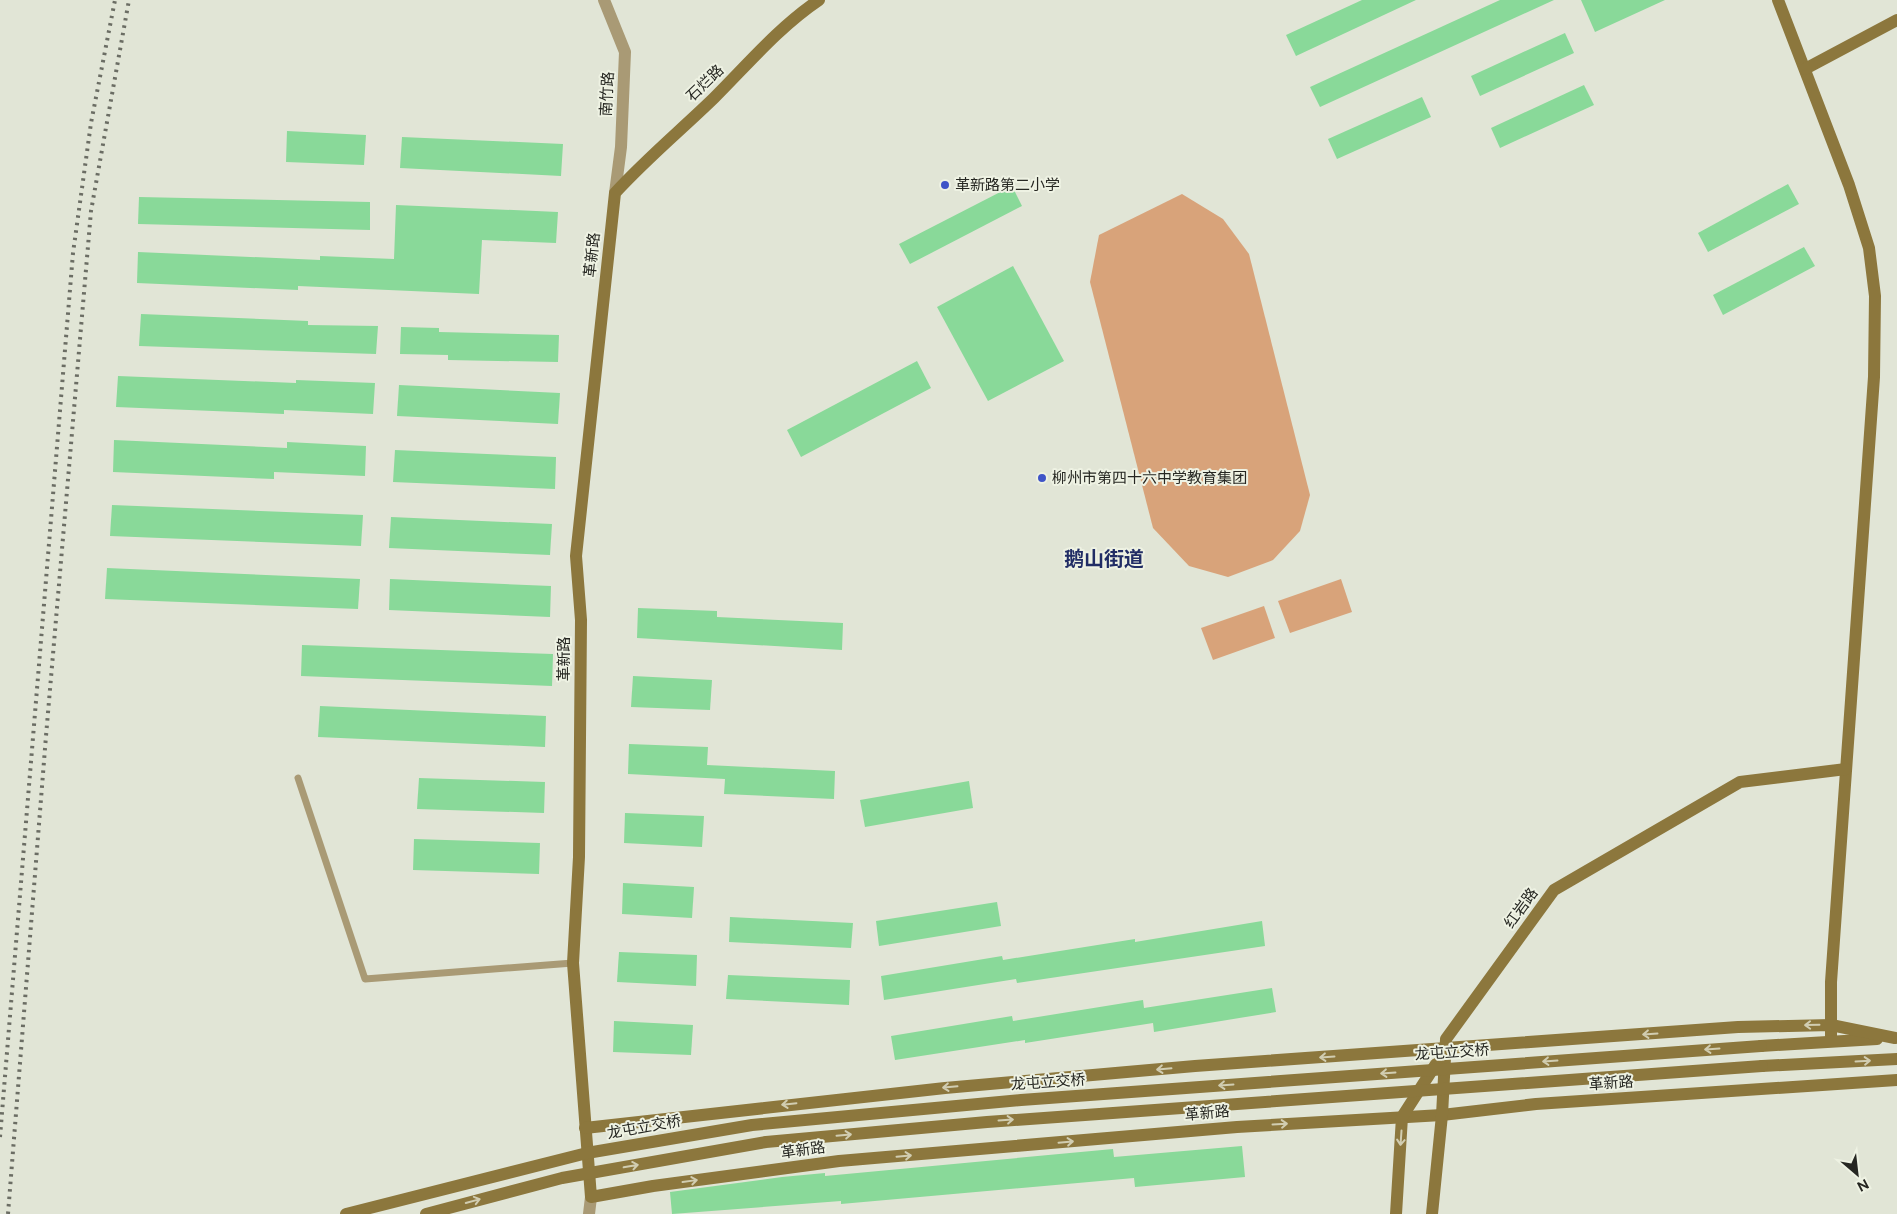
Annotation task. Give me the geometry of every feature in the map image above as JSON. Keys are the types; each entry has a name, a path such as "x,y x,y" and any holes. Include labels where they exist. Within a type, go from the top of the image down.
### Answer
{"street":[{"name":"南竹路","path":"604,0 625,52 620,146 615,193"},
{"name":"石烂路","path":"615,193 646,160 713,99 793,18 819,0"},
{"path":"1778,0 1849,185 1866,239 1874,296 1874,377 1831,982 1831,1041 1896,1037"},
{"path":"1804,69 1897,20"},
{"name":"革新路","path":"615,193 576,556 581,620 579,848 573,963 590,1197 653,1186 839,1161 1236,1127 1442,1114 1536,1104 1897,1080"},
{"name":"红岩路","path":"1432,1214 1442,1114 1446,1039 1554,890 1740,782 1846,769"},
{"path":"585,1128 945,1088 1194,1066 1738,1027 1831,1025 1896,1037"},
{"name":"龙屯立交桥","path":"346,1214 587,1153 752,1125 1021,1100 1831,1041"},
{"path":"1396,1214 1402,1117 1445,1049"},
{"path":"426,1214 562,1178 766,1142 997,1121 1762,1066 1897,1059"},
{"path":"589,1214 590,1197"}],"lane":[{"path":"298,778 365,979 573,963"}],"shaded area":[{"path":"1182,194 1223,219 1249,254 1310,495 1300,531 1273,560 1228,577 1189,566 1153,528 1090,282 1099,235"},
{"path":"1341,579 1352,612 1290,633 1278,601"},
{"path":"1264,606 1275,638 1213,660 1201,628"}],"building":[{"path":"1362,0 1416,0 1296,56 1286,35"},
{"path":"1500,0 1554,0 1320,107 1310,87"},
{"path":"1581,0 1665,0 1595,32"},
{"path":"1565,33 1574,53 1480,96 1471,76"},
{"path":"1584,85 1594,105 1500,148 1491,128"},
{"path":"1422,97 1431,117 1337,159 1328,139"},
{"path":"287,131 366,135 364,165 286,162"},
{"path":"402,137 563,144 561,176 400,168"},
{"path":"1788,184 1799,204 1708,252 1698,233"},
{"path":"1012,186 1022,206 910,264 899,244"},
{"path":"139,197 370,202 370,230 138,224"},
{"path":"396,205 558,212 556,243 482,240 479,294 298,286 298,290 137,283 138,252 320,260 320,256 394,259"},
{"path":"1804,247 1815,266 1723,315 1713,295"},
{"path":"1013,266 1064,361 988,401 937,307"},
{"path":"141,314 308,321 308,325 378,326 376,354 139,346"},
{"path":"401,327 439,328 439,332 559,335 558,362 448,360 448,355 400,354"},
{"path":"917,361 931,388 801,457 787,430"},
{"path":"118,376 296,383 296,380 375,383 373,414 284,410 284,414 116,407"},
{"path":"399,385 560,393 558,424 397,416"},
{"path":"114,440 287,448 287,442 366,446 365,476 274,472 274,479 113,472"},
{"path":"395,450 556,457 555,489 393,482"},
{"path":"112,505 363,515 361,546 110,536"},
{"path":"391,517 552,524 550,555 389,548"},
{"path":"107,568 360,579 358,609 105,599"},
{"path":"390,579 551,586 550,617 389,610"},
{"path":"638,608 717,611 717,617 843,623 842,650 637,638"},
{"path":"302,645 553,654 552,686 301,676"},
{"path":"633,676 712,680 710,710 631,707"},
{"path":"320,706 546,716 545,747 318,737"},
{"path":"629,744 708,747 707,765 835,771 834,799 724,794 725,779 628,774"},
{"path":"419,778 545,782 544,813 417,809"},
{"path":"969,781 973,808 865,827 860,800"},
{"path":"625,813 704,816 702,847 624,843"},
{"path":"414,839 540,843 539,874 413,870"},
{"path":"623,883 694,887 692,918 622,914"},
{"path":"997,902 1001,926 879,946 876,921"},
{"path":"730,917 853,923 851,948 729,942"},
{"path":"1262,921 1265,946 1017,983 1016,979 884,1000 881,976 1002,956 1003,960 1135,939 1135,942"},
{"path":"619,952 697,955 696,986 617,982"},
{"path":"728,975 850,980 849,1005 726,999"},
{"path":"1272,988 1276,1012 1154,1032 1153,1023 1025,1043 1025,1040 895,1060 891,1036 1012,1016 1013,1021 1143,1000 1144,1008"},
{"path":"614,1021 693,1025 691,1055 613,1052"},
{"path":"1242,1146 1245,1177 1135,1187 1134,1178 841,1204 841,1201 672,1214 670,1192 782,1177 825,1173 825,1176 1113,1149 1114,1157"}],"railway":[{"path":"0,1137 73,253 91,123 115,0"},
{"path":"8,1214 46,736 91,211 129,0"}],"place":[{"name":"革新路第二小学","path":"945,185"},
{"name":"柳州市第四十六中学教育集团","path":"1042,478"}],"district":[{"name":"鹅山街道","path":"1104,559"}]}
